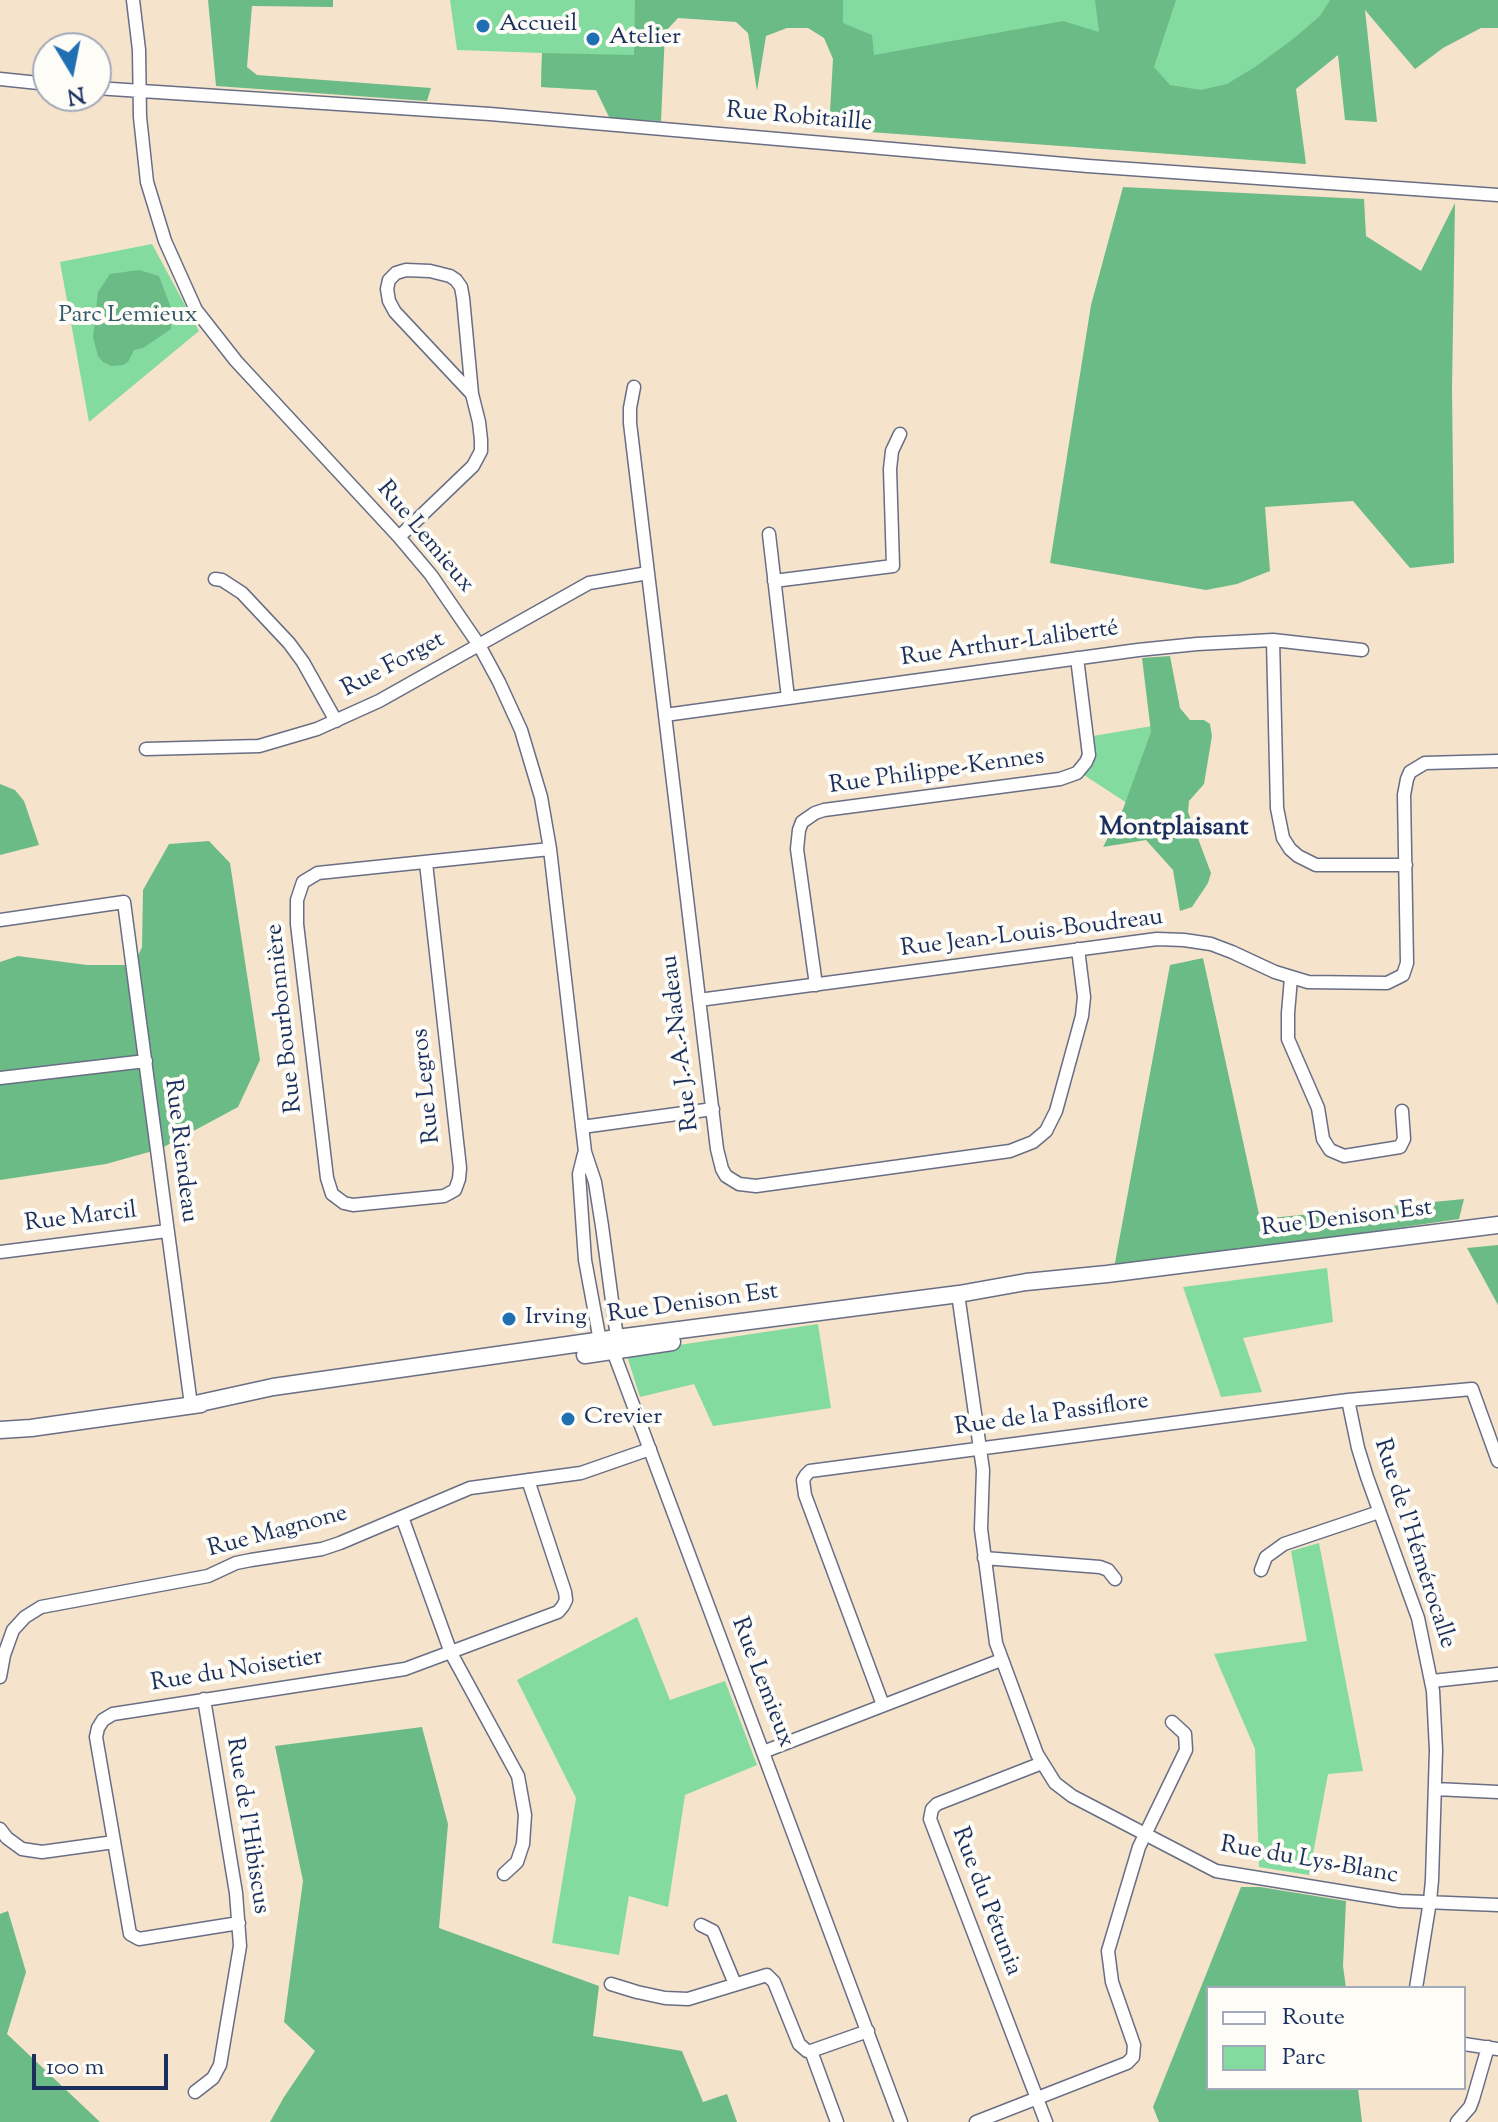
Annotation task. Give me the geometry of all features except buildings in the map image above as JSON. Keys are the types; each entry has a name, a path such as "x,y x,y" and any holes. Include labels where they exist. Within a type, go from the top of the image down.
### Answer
{"main road":[{"name":"Rue Denison Est","path":"0,1430 274,1397 610,1343 1026,1282 1498,1225"},
{"name":"Rue Denison Est","path":"610,1343 959,1301 1107,1274"}],"street":[{"name":"Rue Lemieux","path":"133,0 147,182 165,241 196,310 236,361 431,575 479,645 521,730 541,797 550,849 585,1152 595,1182 610,1343"},
{"path":"0,79 32,82"},
{"name":"Rue Robitaille","path":"112,89 490,114 1088,166 1498,195"},
{"path":"399,537 473,466 481,451 461,287 450,276 430,271 406,270 396,273 389,280 387,289 395,312 472,394"},
{"name":"Rue J.-A.-Nadeau","path":"634,387 630,423 722,1169 732,1181 756,1186 1026,1146 1046,1131 1056,1111 1082,1016 1084,997 1078,949"},
{"path":"774,581 893,566 890,469 892,451 900,434"},
{"path":"769,534 788,698"},
{"name":"Rue Forget","path":"146,749 259,746 288,738 379,701 589,583 648,573"},
{"path":"215,579 242,593 289,643 336,721"},
{"path":"1273,640 1277,808 1283,838 1298,856 1316,865 1406,865"},
{"name":"Rue Arthur-Laliberté","path":"665,715 1197,644 1273,640 1362,650"},
{"name":"Rue Philippe-Kennes","path":"816,985 797,849 802,822 824,810 1060,779 1077,773 1089,755 1077,658"},
{"name":"Rue Jean-Louis-Boudreau","path":"699,1000 1145,940 1197,942 1222,948 1291,978 1317,983 1393,981 1403,975 1407,963 1404,795 1410,772 1425,763 1498,761"},
{"name":"Rue Bourbonnière","path":"344,1203 332,1194 327,1178 297,924 299,889 303,882 318,873 550,849"},
{"name":"Rue Legros","path":"344,1203 353,1205 444,1196 455,1190 459,1179 426,863"},
{"name":"Rue Riendeau","path":"0,920 124,902 191,1405"},
{"path":"1291,978 1288,1039 1318,1108 1323,1139 1330,1150 1344,1156 1400,1147 1404,1139 1402,1111"},
{"path":"0,1078 146,1061"},
{"path":"582,1127 713,1109"},
{"name":"Rue Lemieux","path":"585,1152 579,1174 585,1260 610,1343 901,2122"},
{"name":"Rue Marcil","path":"0,1252 167,1231"},
{"name":"Rue du Lys-Blanc","path":"959,1301 980,1448 983,1476 981,1529 996,1643 1042,1763 1055,1783 1072,1796 1146,1835 1207,1867 1228,1874 1400,1901 1498,1905"},
{"name":"Rue de la Passiflore","path":"883,1705 805,1495 803,1480 810,1471 1348,1400 1472,1389 1498,1461"},
{"name":"Rue de l'Hémérocalle","path":"1348,1400 1358,1448 1418,1618 1432,1681 1436,1739 1430,1901 1416,1986"},
{"name":"Rue Magnone","path":"0,1677 13,1630 25,1617 41,1607 208,1576 236,1563 322,1549 470,1488 581,1473 650,1449"},
{"name":"Rue du Noisetier","path":"239,1923 139,1939 130,1934 96,1737 103,1720 113,1714 405,1669 552,1615 563,1606 565,1592 528,1480"},
{"path":"1261,1570 1266,1557 1284,1544 1379,1512"},
{"path":"402,1517 451,1653 512,1763 521,1790 525,1815 523,1844 517,1862 504,1874"},
{"path":"984,1558 1100,1567 1108,1570 1115,1579"},
{"path":"763,1752 1001,1660"},
{"path":"1432,1681 1498,1674"},
{"name":"Rue de l'Hibiscus","path":"195,2092 213,2078 220,2065 237,1967 239,1923 204,1699"},
{"path":"976,2122 1127,2063 1133,2057 1134,2045 1112,1982 1108,1951 1132,1864 1186,1750 1185,1734 1172,1722"},
{"name":"Rue du Pétunia","path":"1042,1763 941,1802 930,1814 1046,2122"},
{"path":"1435,1789 1498,1792"},
{"path":"0,1829 22,1849 42,1852 114,1842"},
{"path":"701,1925 713,1931 735,1984"},
{"path":"611,1984 679,1999 699,1997 763,1975 771,1977 799,2044 807,2051 868,2031"},
{"path":"1457,2122 1470,2107 1493,2048 1466,2044"},
{"path":"811,2051 837,2122"}],"green space":[{"path":"208,0 333,0 333,7 252,6 247,67 257,75 431,88 427,101 216,86"},
{"path":"450,0 1337,0 1288,104 843,71 843,23 663,13 657,94 541,87 542,53 457,50"},
{"path":"635,0 843,0 843,23 872,35 874,55 1063,21 1099,32 1095,0 1176,0 1154,67 1170,85 1201,90 1227,84 1255,67 1320,16 1330,0 1498,0 1498,28 1481,28 1443,48 1415,69 1365,10 1377,122 1345,120 1338,55 1296,89 1306,164 829,129 833,59 824,38 808,28 787,28 766,36 757,91 748,33 736,22 678,18 665,32 661,121 610,119 596,90 541,87 542,53 634,55"},
{"path":"1123,187 1364,199 1366,236 1421,271 1455,203 1452,388 1454,563 1410,568 1353,501 1265,507 1270,571 1237,584 1206,590 1050,563 1091,305"},
{"name":"Parc Lemieux","path":"152,244 199,331 89,422 60,262"},
{"path":"139,270 159,276 171,308 171,329 143,348 134,350 128,362 111,366 98,356 93,337 98,292 110,274"},
{"path":"1170,656 1180,708 1190,720 1204,720 1210,724 1212,736 1204,784 1189,801 1188,812 1211,873 1192,907 1180,911 1173,870 1146,840 1103,847 1123,809 1151,732 1142,658"},
{"path":"1164,724 1182,839 1084,775 1093,761 1093,736"},
{"path":"0,784 15,790 24,801 39,845 0,855"},
{"path":"209,841 230,863 260,1060 238,1107 160,1149 106,1164 0,1180 0,962 18,956 87,965 134,965 142,947 143,890 169,844"},
{"path":"1203,958 1260,1219 1464,1199 1459,1219 1026,1282 1114,1268 1170,965"},
{"path":"1498,1245 1498,1305 1467,1248"},
{"path":"1327,1268 1333,1322 1243,1338 1262,1392 1221,1397 1183,1287"},
{"path":"818,1324 831,1408 713,1426 694,1384 640,1397 626,1353"},
{"path":"1319,1543 1363,1771 1328,1774 1309,1875 1259,1867 1255,1749 1214,1654 1307,1641 1291,1551"},
{"path":"637,1617 670,1700 725,1681 757,1765 685,1795 668,1907 629,1896 619,1955 552,1943 576,1798 517,1680"},
{"path":"422,1727 448,1824 439,1928 599,1986 593,2036 682,2051 703,2102 727,2094 737,2122 270,2122 315,2051 284,2022 303,1881 275,1746"},
{"path":"1241,1887 1260,1887 1346,1901 1343,1966 1346,1986 1206,1986 1206,2090 1358,2090 1362,2122 1159,2122 1153,2107"},
{"path":"8,1911 26,1972 7,2034 100,2122 0,2122 0,1914"}],"place":[{"name":"Accueil","path":"483,26"},
{"name":"Atelier","path":"593,39"},
{"name":"Irving","path":"509,1319"},
{"name":"Crevier","path":"568,1419"}],"district":[{"name":"Montplaisant","path":"1174,830"}]}
